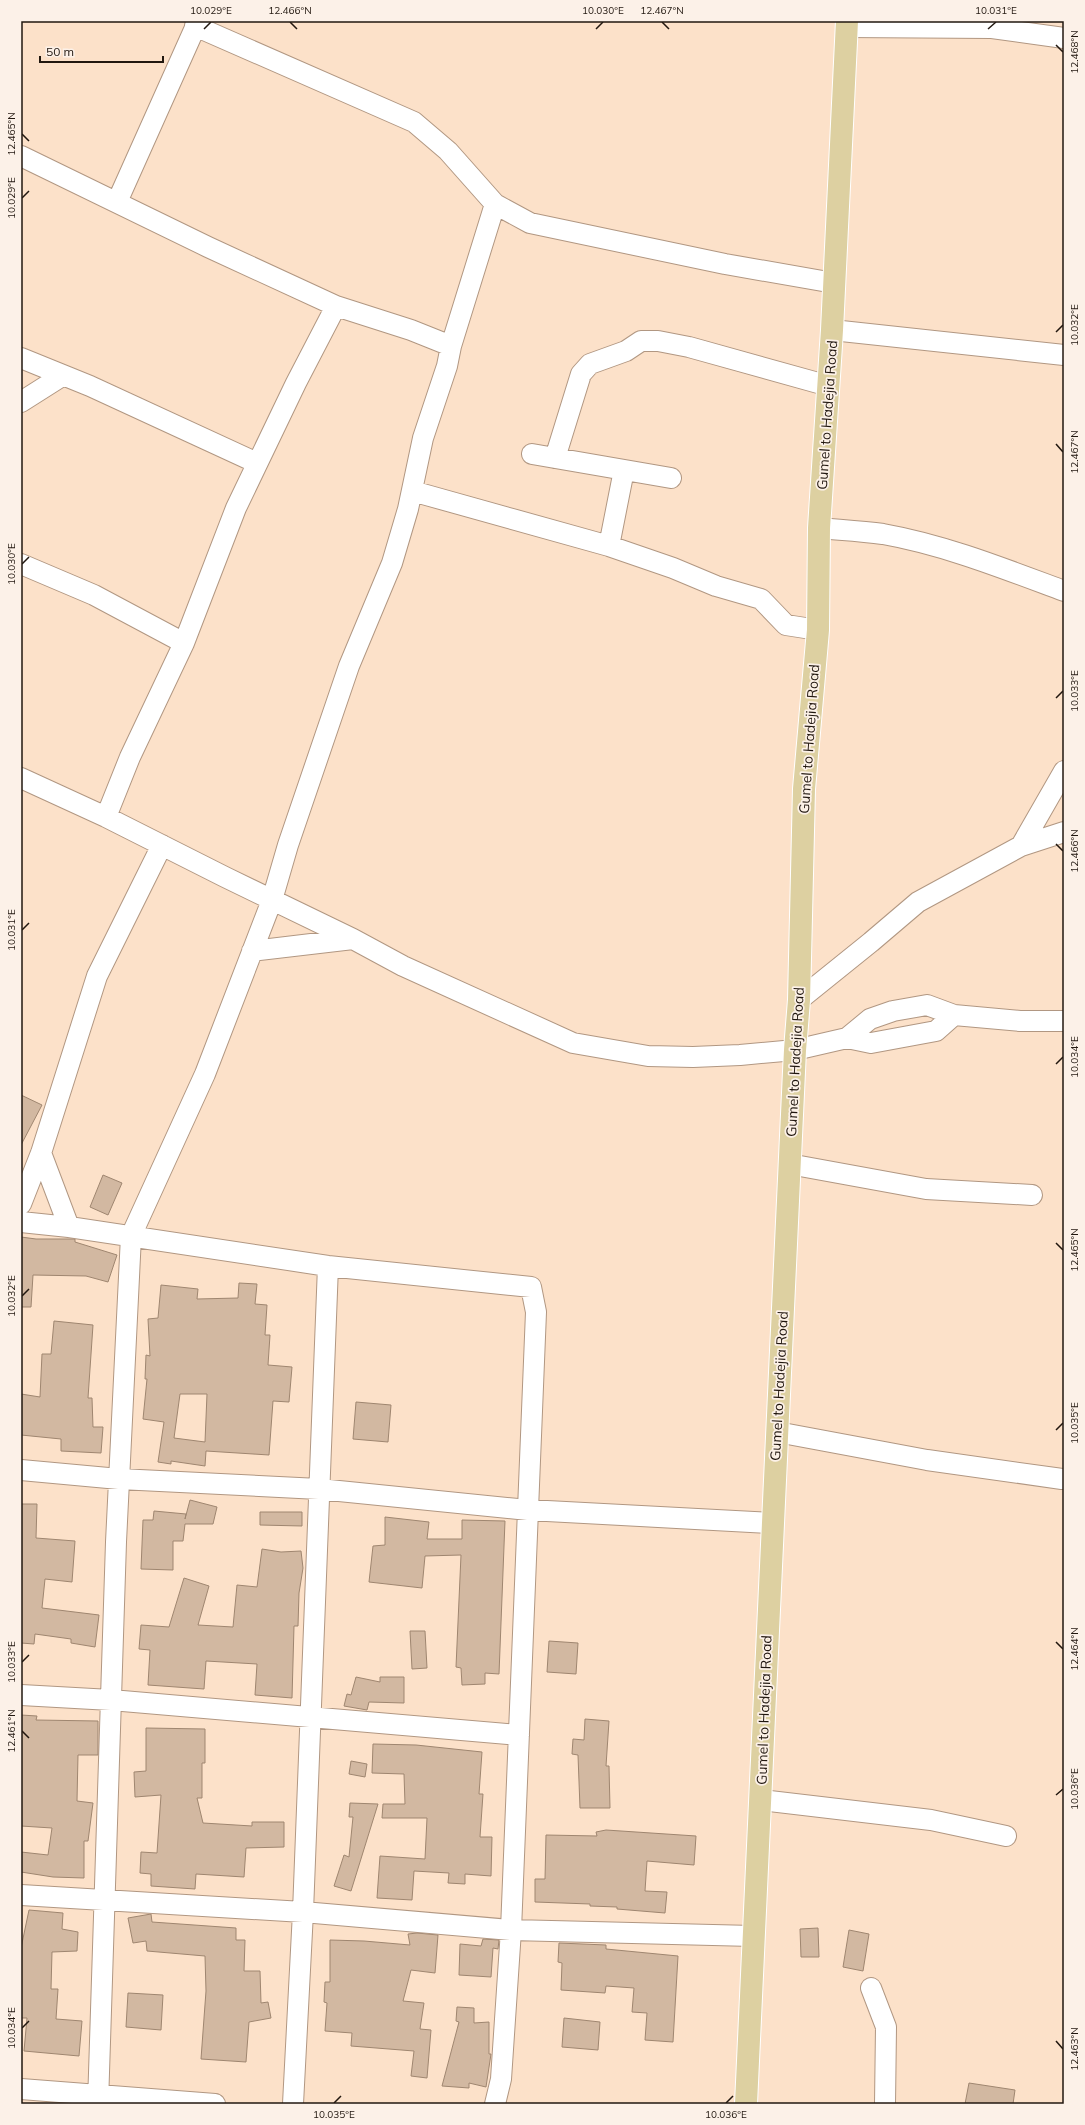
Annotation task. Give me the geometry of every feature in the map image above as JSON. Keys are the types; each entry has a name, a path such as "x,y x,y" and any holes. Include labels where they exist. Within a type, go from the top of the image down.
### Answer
{"main road":[{"name":"Gumel to Hadejia Road","path":"746,2104 753,1936 761,1800 771,1523 777,1432 794,1050 799,1000 804,789 818,630 819,528 832,330 846,24"}],"street":[{"path":"117,202 196,23 414,122 448,151 495,204 530,224 724,264 834,283"},
{"path":"846,24 992,28 1064,38"},
{"path":"21,156 336,306 411,330 451,346"},
{"path":"98,2099 119,1480 131,1236 205,1074 272,900 288,845 349,666 392,563 412,491 423,438 447,366 451,346 495,204"},
{"path":"106,817 130,757 184,643 236,508 336,306"},
{"path":"832,330 1064,355"},
{"path":"555,458 581,374 590,364 626,351 641,342 658,341 689,347 829,386"},
{"path":"21,358 62,376 90,386 257,463"},
{"path":"21,402 62,376"},
{"path":"532,454 671,478"},
{"path":"609,546 624,470"},
{"path":"412,491 609,546 673,568 716,586 761,599 786,625 818,630"},
{"path":"819,528 883,534 970,556 1064,591"},
{"path":"21,564 94,595 184,643"},
{"path":"1021,846 1064,771"},
{"path":"21,778 106,817 353,939 404,966 573,1043 648,1056 724,1056 794,1050 847,1038 871,1044 936,1031 954,1015"},
{"path":"799,1000 918,902 1021,846 1064,832"},
{"path":"21,1204 41,1154 97,976 162,845"},
{"path":"252,951 353,939"},
{"path":"847,1038 870,1019 893,1011 927,1005 954,1015 1020,1021 1064,1021"},
{"path":"41,1154 69,1227"},
{"path":"789,1164 926,1189 1032,1195"},
{"path":"21,1222 69,1227 328,1266 531,1287 536,1312 511,1930 501,2080 495,2104"},
{"path":"293,2104 303,1912 328,1266"},
{"path":"777,1432 927,1460 1062,1479"},
{"path":"21,1470 119,1480 319,1489 528,1510 771,1523"},
{"path":"21,1695 111,1700 518,1735"},
{"path":"761,1800 931,1820 1006,1836"},
{"path":"21,1895 303,1912 511,1930 753,1936"},
{"path":"871,1988 886,2027 885,2104"},
{"path":"21,2089 98,2099 215,2104"}],"building":[{"path":"21,1095 42,1105 21,1145"},
{"path":"103,1175 122,1183 108,1215 90,1207"},
{"path":"21,1237 36,1239 75,1239 75,1242 117,1255 108,1282 86,1276 33,1275 31,1307 21,1307"},
{"path":"239,1283 257,1284 255,1304 267,1305 265,1335 270,1335 268,1365 292,1367 289,1402 273,1401 269,1455 206,1451 205,1466 171,1461 171,1464 158,1462 164,1422 143,1419 147,1379 145,1379 146,1355 150,1356 148,1319 158,1318 161,1285 198,1289 197,1299 238,1298","holes":["180,1394 207,1394 205,1442 174,1438"]},
{"path":"54,1321 93,1325 88,1398 92,1398 93,1427 103,1427 101,1453 61,1451 61,1439 21,1435 21,1394 40,1397 42,1354 51,1354"},
{"path":"356,1402 391,1405 388,1442 353,1439"},
{"path":"190,1500 217,1507 213,1524 185,1524 183,1541 173,1541 173,1570 141,1569 143,1520 153,1520 154,1511 186,1514 185,1519"},
{"path":"21,1504 37,1504 36,1538 75,1541 72,1582 45,1579 42,1608 99,1615 95,1647 71,1643 71,1639 35,1634 34,1644 21,1643"},
{"path":"260,1512 302,1512 302,1526 260,1525"},
{"path":"385,1517 429,1522 427,1539 462,1539 462,1520 505,1521 499,1674 485,1673 485,1684 462,1685 461,1668 456,1667 461,1555 425,1556 422,1588 369,1582 373,1546 385,1545"},
{"path":"262,1549 281,1552 301,1551 303,1568 299,1593 298,1626 294,1626 292,1698 255,1695 257,1664 206,1661 204,1689 148,1685 150,1650 139,1649 141,1625 169,1627 184,1578 209,1586 198,1625 233,1627 237,1585 257,1587"},
{"path":"410,1631 425,1631 427,1668 412,1669"},
{"path":"549,1641 578,1643 576,1674 547,1672"},
{"path":"356,1677 380,1682 380,1677 404,1677 404,1703 369,1702 367,1710 344,1706 347,1694 351,1695"},
{"path":"21,1715 37,1716 36,1720 98,1721 98,1755 78,1755 77,1801 93,1803 88,1841 84,1841 84,1878 53,1877 21,1872 21,1852 48,1855 52,1828 21,1826"},
{"path":"585,1719 609,1721 606,1766 609,1766 610,1808 580,1808 578,1755 572,1754 573,1739 584,1740"},
{"path":"146,1728 205,1729 205,1763 202,1763 202,1798 197,1798 203,1823 252,1826 252,1822 284,1822 284,1847 246,1848 244,1877 196,1874 195,1889 151,1886 151,1874 140,1873 141,1852 157,1853 161,1795 135,1797 134,1772 146,1771"},
{"path":"373,1744 416,1745 482,1752 479,1794 483,1794 480,1837 492,1837 491,1876 465,1874 465,1884 448,1883 449,1873 414,1871 412,1900 377,1898 380,1856 425,1859 427,1818 382,1818 383,1804 405,1804 404,1774 372,1773"},
{"path":"351,1761 367,1764 365,1777 349,1774"},
{"path":"350,1803 378,1804 351,1891 334,1886 344,1855 349,1857 353,1817 349,1817"},
{"path":"606,1830 696,1836 694,1865 647,1861 645,1891 667,1892 665,1913 617,1909 617,1907 590,1906 590,1904 535,1902 535,1879 545,1879 546,1835 597,1836 596,1832"},
{"path":"29,1910 63,1913 62,1929 78,1932 77,1951 52,1952 51,1989 58,1989 56,2019 82,2021 79,2056 24,2051 27,2018 21,2018 21,1948"},
{"path":"151,1914 152,1922 236,1928 236,1940 245,1940 244,1971 260,1971 261,2003 268,2002 271,2018 249,2022 246,2062 201,2059 206,1991 205,1956 147,1951 146,1941 133,1943 128,1918"},
{"path":"818,1928 819,1957 801,1957 800,1929"},
{"path":"849,1930 869,1934 863,1971 843,1967"},
{"path":"417,1933 438,1935 435,1973 411,1970 403,2001 424,2003 420,2029 431,2030 427,2078 411,2076 414,2051 351,2046 352,2033 325,2031 327,2003 324,2002 325,1982 330,1982 330,1940 410,1945 408,1934"},
{"path":"483,1939 499,1940 498,1949 493,1948 491,1977 459,1975 460,1944 481,1946"},
{"path":"559,1943 606,1945 606,1949 678,1956 673,2042 645,2040 647,2013 632,2012 634,1988 606,1986 605,1993 561,1990 562,1963 558,1962"},
{"path":"128,1993 163,1995 161,2030 126,2027"},
{"path":"457,2007 474,2008 474,2023 489,2022 489,2054 491,2054 486,2087 469,2083 469,2088 442,2086 459,2022 456,2021"},
{"path":"564,2018 600,2022 598,2050 562,2047"},
{"path":"969,2083 1015,2090 1013,2104 965,2104"}]}
